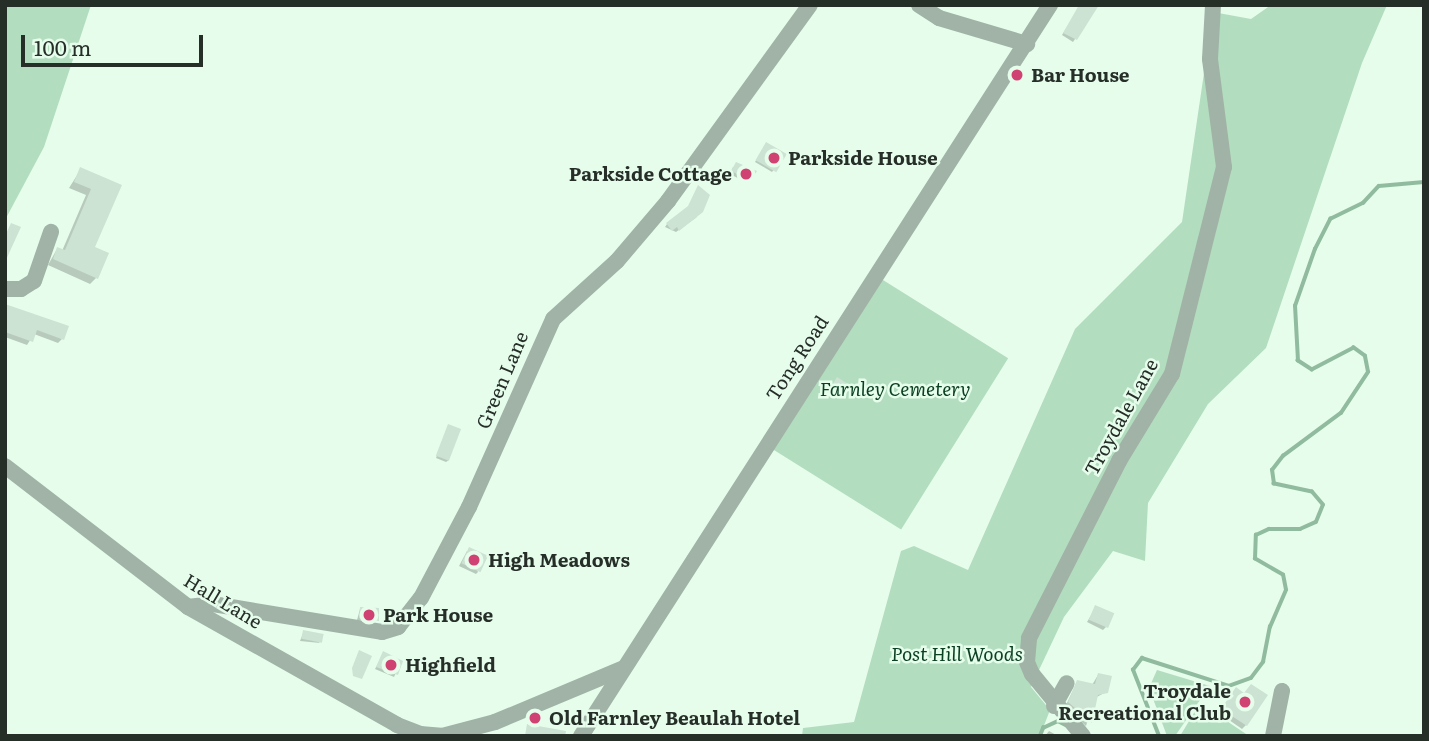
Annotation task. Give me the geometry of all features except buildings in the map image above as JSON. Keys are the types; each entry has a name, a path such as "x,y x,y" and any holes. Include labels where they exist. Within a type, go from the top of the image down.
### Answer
{"street":[{"name":"Green Lane","path":"188,607 214,604 382,632 398,627 421,598 469,507 553,319 617,261 668,201 810,5"},
{"path":"919,5 939,18 1027,44"},
{"name":"Tong Road","path":"581,736 1050,5"},
{"name":"Troydale Lane","path":"1083,736 1057,708 1027,662 1029,638 1119,461 1172,374 1202,265 1224,167 1210,59 1213,5"},
{"path":"5,289 21,289 34,281 51,232"},
{"name":"Hall Lane","path":"5,466 188,607 397,725 420,734 441,736 495,722 622,669"},
{"path":"1057,708 1067,683"},
{"path":"1273,736 1282,691"}],"green space":[{"path":"5,5 91,5 44,147 5,220"},
{"name":"Post Hill Woods","path":"1271,5 1387,5 1362,63 1266,348 1208,404 1148,503 1145,561 1113,551 1064,617 1031,687 1050,710 1040,736 802,736 803,728 854,722 901,551 914,546 968,570 1075,329 1182,222 1213,12 1251,19"},
{"name":"Farnley Cemetery","path":"875,275 1008,358 901,530 768,446"},
{"path":"1157,670 1210,686 1175,736 1167,736 1149,688"},
{"path":"1200,703 1249,736 1180,736"}],"waterway":[{"path":"1159,736 1133,670 1142,658 1229,686 1251,678 1263,662 1270,627 1286,590 1283,575 1255,559 1256,535 1269,529 1300,529 1316,522 1323,505 1312,492 1274,484 1272,470 1283,456 1341,413 1368,372 1365,356 1354,348 1312,370 1298,361 1295,306 1315,249 1330,219 1363,203 1379,186 1424,182"},
{"path":"1040,736 1043,728 1058,721 1066,725"}],"place":[{"name":"Bar House","path":"1017,75"},
{"name":"Parkside House","path":"774,158"},
{"name":"Parkside Cottage","path":"746,174"},
{"name":"High Meadows","path":"474,560"},
{"name":"Park House","path":"369,615"},
{"name":"Highfield","path":"391,665"},
{"name":"Troydale Recreational Club","path":"1245,702"},
{"name":"Old Farnley Beaulah Hotel","path":"535,718"}]}
